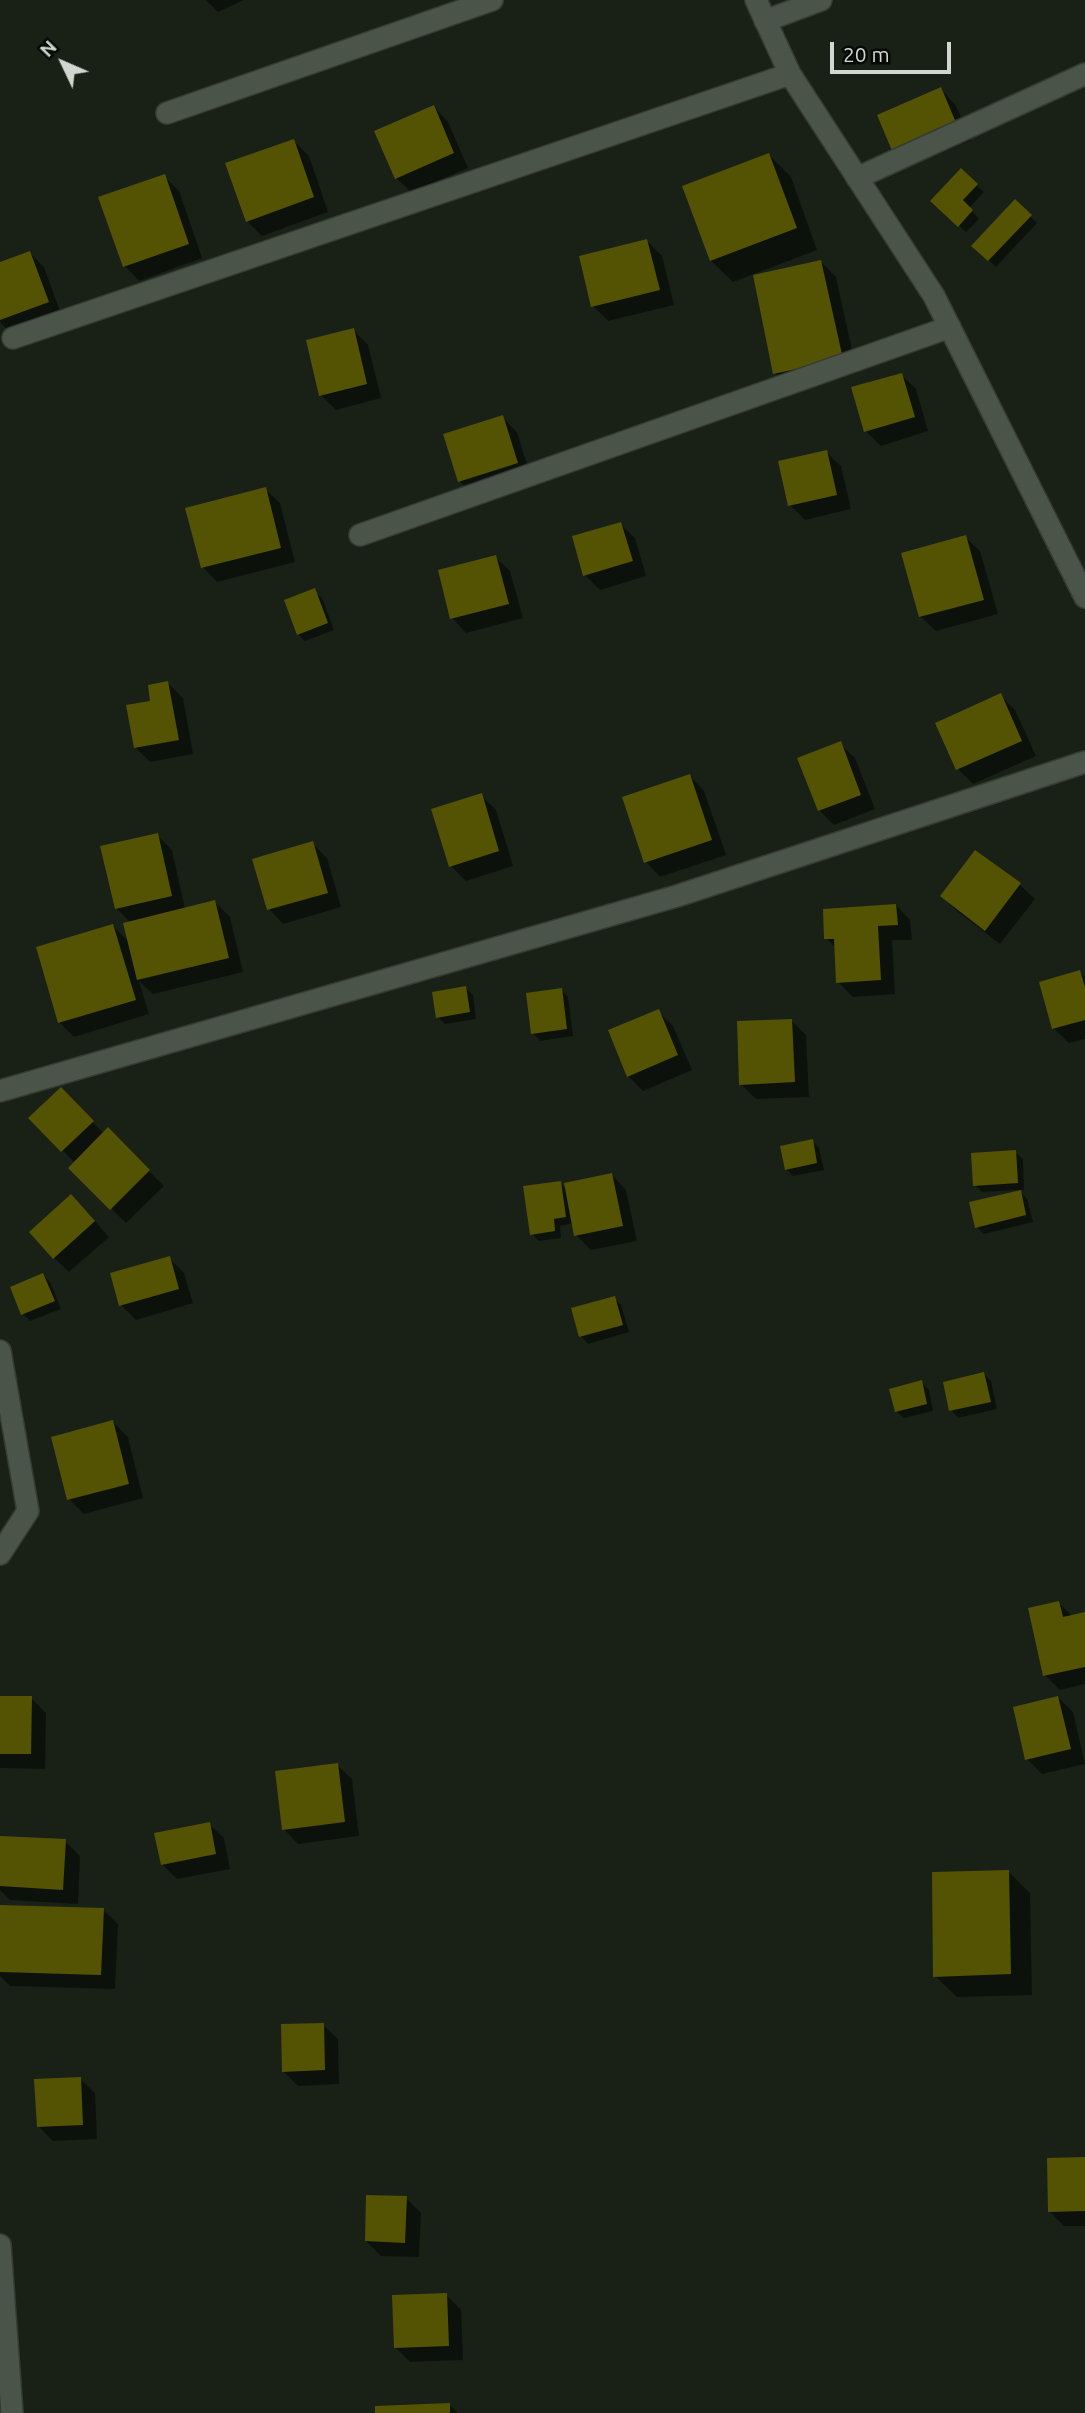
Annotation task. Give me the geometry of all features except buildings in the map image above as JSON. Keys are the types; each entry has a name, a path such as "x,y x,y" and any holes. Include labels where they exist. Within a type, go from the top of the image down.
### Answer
{"street":[{"path":"167,113 492,0"},
{"path":"756,0 790,74 934,296 1085,597"},
{"path":"765,21 821,0"},
{"path":"13,338 790,74"},
{"path":"857,178 1085,74"},
{"path":"360,535 950,327"},
{"path":"0,1091 677,897 1085,762"},
{"path":"0,1351 28,1511 0,1554"},
{"path":"0,2245 12,2413"}]}
